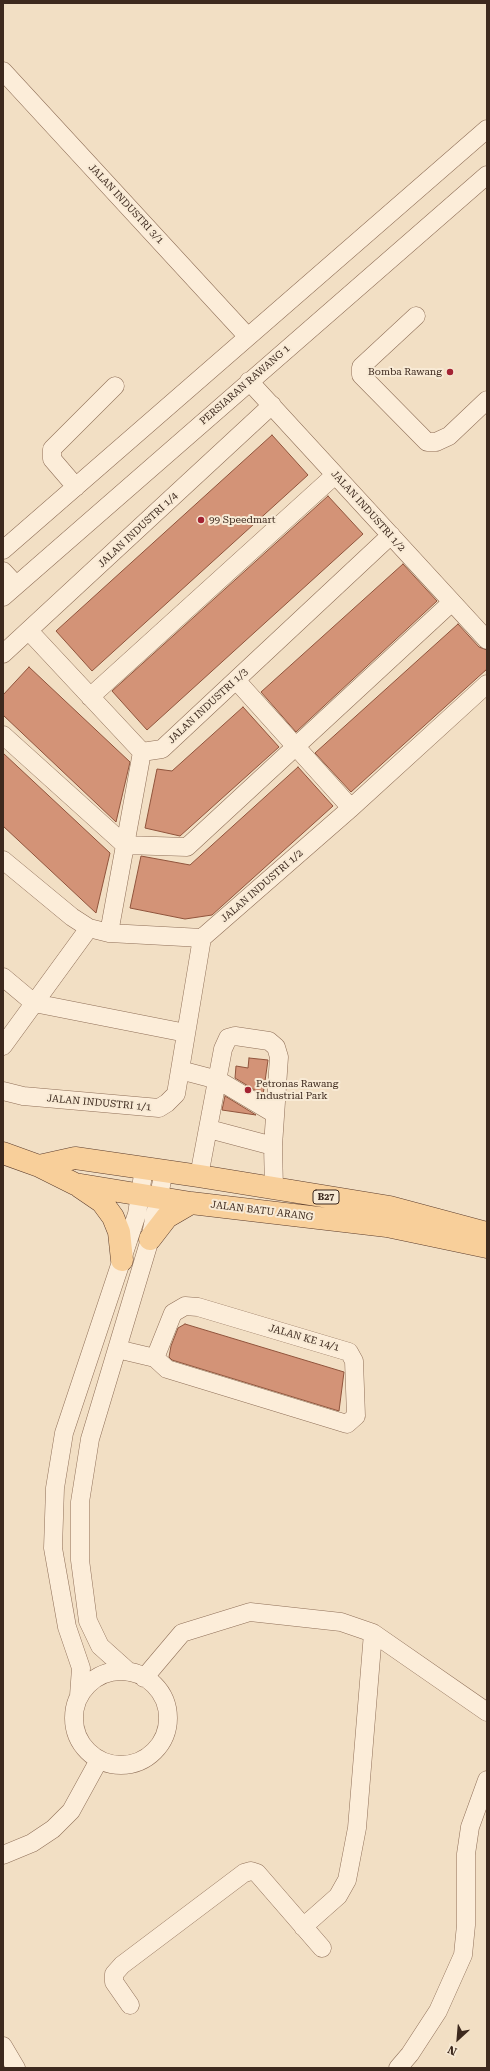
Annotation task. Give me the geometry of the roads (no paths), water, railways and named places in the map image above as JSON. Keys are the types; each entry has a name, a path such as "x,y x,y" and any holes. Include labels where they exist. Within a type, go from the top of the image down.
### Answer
{"main road":[{"name":"JALAN BATU ARANG","path":"3,1153 40,1166 74,1184 191,1203 387,1226 487,1247"},
{"name":"B27","path":"40,1166 75,1158 154,1169 390,1207 487,1233"},
{"path":"74,1184 102,1202 112,1216 119,1232 122,1260"},
{"path":"150,1239 167,1217 191,1203"}],"street":[{"name":"JALAN INDUSTRI 3/1","path":"3,71 248,337"},
{"path":"3,550 487,130"},
{"path":"392,212 480,143 487,141"},
{"name":"PERSIARAN RAWANG 1","path":"3,597 483,179"},
{"path":"416,316 361,367 361,375 427,442 436,442 449,436 487,400"},
{"name":"JALAN INDUSTRI 1/2","path":"250,381 487,640"},
{"path":"76,487 52,459 52,449 114,386"},
{"name":"JALAN INDUSTRI 1/4","path":"3,654 272,405"},
{"path":"90,697 335,475"},
{"name":"JALAN INDUSTRI 1/3","path":"142,752 162,749 391,535"},
{"path":"3,571 16,585"},
{"path":"3,735 125,845 187,847 452,602"},
{"path":"29,630 142,752 109,933"},
{"path":"236,680 351,808"},
{"name":"JALAN INDUSTRI 1/2","path":"202,938 351,808 487,684"},
{"path":"3,860 72,917 89,928 109,933 202,938"},
{"path":"3,1046 89,928"},
{"name":"JALAN INDUSTRI 1/1","path":"3,1091 23,1096 159,1108 176,1094 202,938"},
{"path":"3,977 34,1003 186,1033"},
{"path":"199,1176 223,1049 228,1038 235,1036 268,1041 276,1047 279,1056 273,1146 274,1189"},
{"path":"180,1070 218,1080 275,1114"},
{"path":"209,1129 273,1146"},
{"path":"149,1197 137,1214 64,1433 55,1488 53,1548 67,1627 81,1668 79,1696 74,1710 74,1725 78,1739 87,1752 99,1760 115,1765 131,1765 146,1759 158,1748 166,1734 168,1718 165,1702 157,1688 137,1675 100,1646 88,1621 80,1560 80,1502 90,1439 150,1239 149,1197 154,1169"},
{"name":"JALAN KE 14/1","path":"117,1349 155,1358 167,1369 347,1424 356,1416 354,1361 349,1352 205,1309 185,1306 173,1313 155,1358"},
{"path":"137,1675 182,1633 250,1612 340,1622 373,1633 487,1712"},
{"path":"303,1927 338,1896 347,1880 357,1828 373,1633"},
{"path":"79,1696 88,1684 100,1676 114,1672 137,1675"},
{"path":"3,1855 32,1843 53,1829 71,1811 99,1760"},
{"path":"398,2068 410,2054 438,2011 463,1955 466,1925 466,1854 470,1827 482,1807 487,1780"},
{"path":"130,2005 114,1982 114,1974 122,1965 244,1873 251,1870 256,1873 322,1948"}],"place":[{"name":"Bomba Rawang","path":"450,372"},
{"name":"99 Speedmart","path":"201,520"},
{"name":"Petronas Rawang Industrial Park","path":"248,1090"}]}
